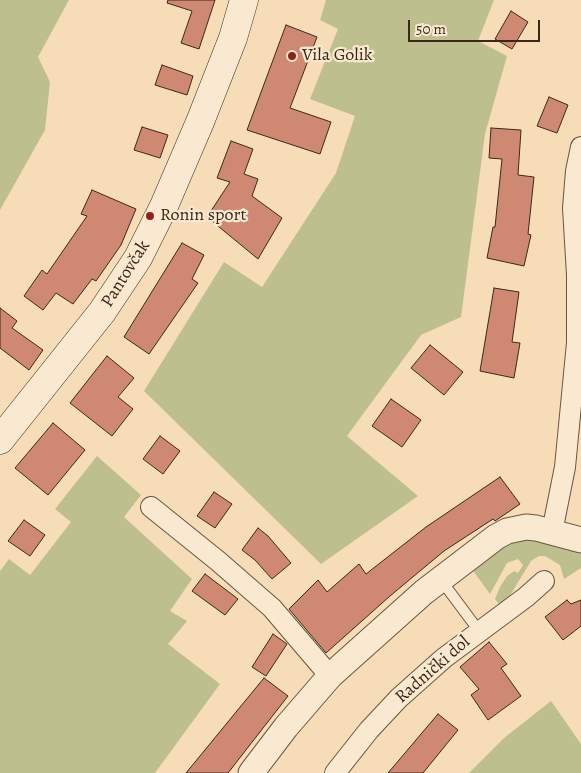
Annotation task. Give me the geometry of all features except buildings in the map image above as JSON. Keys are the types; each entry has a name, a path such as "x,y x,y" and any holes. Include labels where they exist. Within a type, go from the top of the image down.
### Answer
{"main road":[{"name":"Pantovčak","path":"0,440 102,312 138,258 164,206 200,122 233,38 244,0"}],"street":[{"path":"552,532 565,467 577,343 577,275 573,208 576,171 581,146"},
{"path":"151,508 218,561 272,608 330,676"},
{"path":"251,773 286,727 330,676 440,579 507,531 526,527 581,540"},
{"name":"Radnički dol","path":"335,773 369,730 399,698 444,658 526,597 544,581"}],"lane":[{"path":"440,579 479,631"}],"green space":[{"path":"0,0 69,0 38,57 50,82 45,130 0,210"},
{"path":"326,0 494,0 478,41 507,56 485,134 461,317 421,335 347,436 418,496 321,564 144,391 224,262 262,287 336,173 355,116 310,99 338,29 320,20"},
{"path":"97,456 141,495 124,517 192,579 170,611 187,621 168,644 220,684 155,773 0,773 0,571 9,559 30,575 71,522 55,509"},
{"path":"533,538 581,552 581,568 564,579 560,565 545,556 539,556 531,561 501,607 495,599 500,587 507,576 514,571 518,573 523,565 518,559 507,563 490,594 471,568 510,541"},
{"path":"551,701 581,744 581,773 469,773 504,738"}],"place":[{"name":"Vila Golik","path":"292,56"},
{"name":"Ronin sport","path":"150,216"}]}
